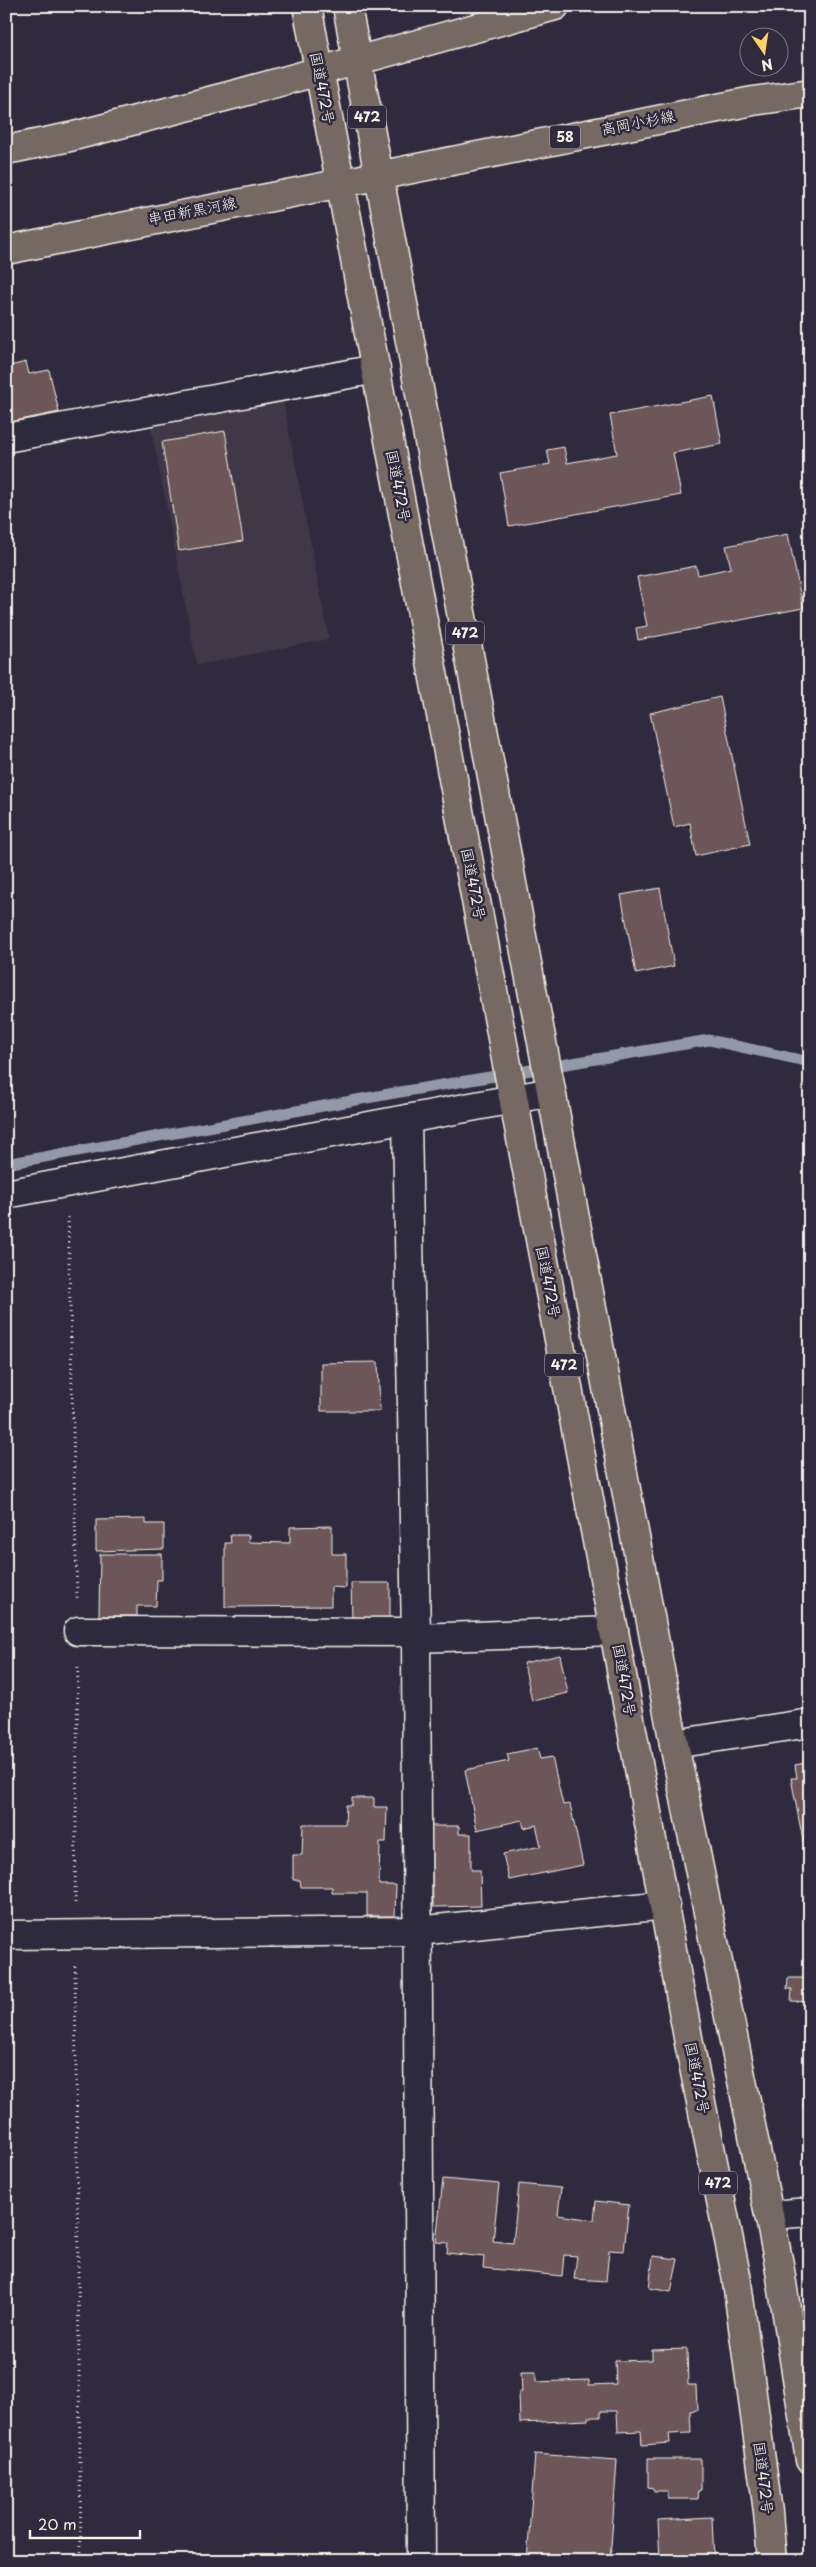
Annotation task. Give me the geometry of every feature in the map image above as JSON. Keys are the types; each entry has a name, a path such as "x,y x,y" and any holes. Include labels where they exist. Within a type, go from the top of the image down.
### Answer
{"main road":[{"name":"国道472号","path":"307,6 690,2043 736,2275 768,2512 772,2561"},
{"name":"472","path":"347,6 674,1744 770,2215 810,2460"},
{"path":"6,150 70,137 319,72 555,6"},
{"name":"高岡小杉線","path":"378,175 753,101 810,93"},
{"name":"串田新黒河線","path":"6,250 378,175"}],"street":[{"path":"6,438 376,369"},
{"path":"6,1194 551,1092"},
{"path":"407,1119 416,1635 421,2561"},
{"path":"78,1631 416,1635 614,1631"},
{"path":"674,1744 810,1723"},
{"path":"6,1935 418,1932 665,1905"},
{"path":"770,2215 810,2212"}],"path":[{"path":"68,1181 78,1631 75,1935 81,2561"}],"shaded area":[{"path":"283,401 329,639 197,665 151,427"}],"building":[{"path":"26,362 29,374 49,370 59,412 6,423 6,367"},
{"path":"713,396 722,444 673,453 681,495 509,526 500,473 550,464 547,450 564,447 567,463 617,454 610,415"},
{"path":"225,431 243,541 179,551 162,442"},
{"path":"788,534 803,608 638,640 636,628 647,626 637,577 696,566 698,575 731,568 726,546"},
{"path":"720,697 750,844 696,856 690,823 674,827 650,713"},
{"path":"660,888 674,966 636,974 621,895"},
{"path":"378,1362 380,1411 321,1411 321,1363"},
{"path":"146,1519 146,1524 164,1524 164,1549 96,1551 96,1520"},
{"path":"332,1526 332,1554 346,1554 346,1588 331,1587 331,1606 225,1607 225,1543 231,1543 230,1535 249,1535 248,1542 290,1543 290,1527"},
{"path":"100,1554 162,1554 162,1580 157,1580 156,1606 137,1606 137,1616 99,1616"},
{"path":"351,1583 390,1583 390,1619 352,1619"},
{"path":"560,1655 568,1693 532,1701 524,1663"},
{"path":"537,1748 540,1759 552,1757 563,1805 570,1804 583,1865 509,1880 503,1854 541,1846 536,1825 524,1828 522,1820 477,1830 465,1770 509,1761 507,1754"},
{"path":"810,1762 810,1844 804,1846 791,1778 797,1778 795,1765"},
{"path":"352,1798 374,1798 374,1807 387,1807 386,1842 380,1842 379,1885 396,1885 395,1916 367,1916 367,1893 332,1893 332,1887 301,1887 300,1880 293,1880 293,1855 302,1855 303,1824 345,1824 346,1805 352,1805"},
{"path":"431,1826 459,1826 459,1834 471,1834 471,1870 480,1870 481,1906 433,1907"},
{"path":"788,1978 810,1978 810,2002 791,2001 792,1989 787,1989"},
{"path":"805,2081 810,2081 810,2129 809,2108 803,2107"},
{"path":"443,2179 499,2184 493,2241 513,2243 519,2184 561,2188 558,2215 594,2220 596,2201 629,2205 624,2251 609,2250 606,2281 574,2279 577,2256 564,2255 562,2276 483,2268 484,2257 447,2253 448,2243 436,2242"},
{"path":"653,2256 678,2259 671,2292 649,2288"},
{"path":"687,2349 688,2385 696,2385 697,2410 690,2411 691,2433 669,2434 670,2443 642,2445 641,2431 618,2432 617,2411 601,2411 601,2417 588,2417 588,2420 520,2423 519,2392 522,2392 521,2372 536,2372 536,2382 589,2380 589,2385 616,2384 615,2361 652,2360 652,2350"},
{"path":"535,2454 617,2460 610,2561 527,2561"},
{"path":"648,2459 701,2459 701,2490 699,2490 698,2499 668,2499 668,2491 654,2491 653,2488 648,2487"},
{"path":"712,2517 714,2561 660,2561 658,2520"}],"waterway":[{"path":"6,1164 400,1092 709,1040 810,1062"}]}
